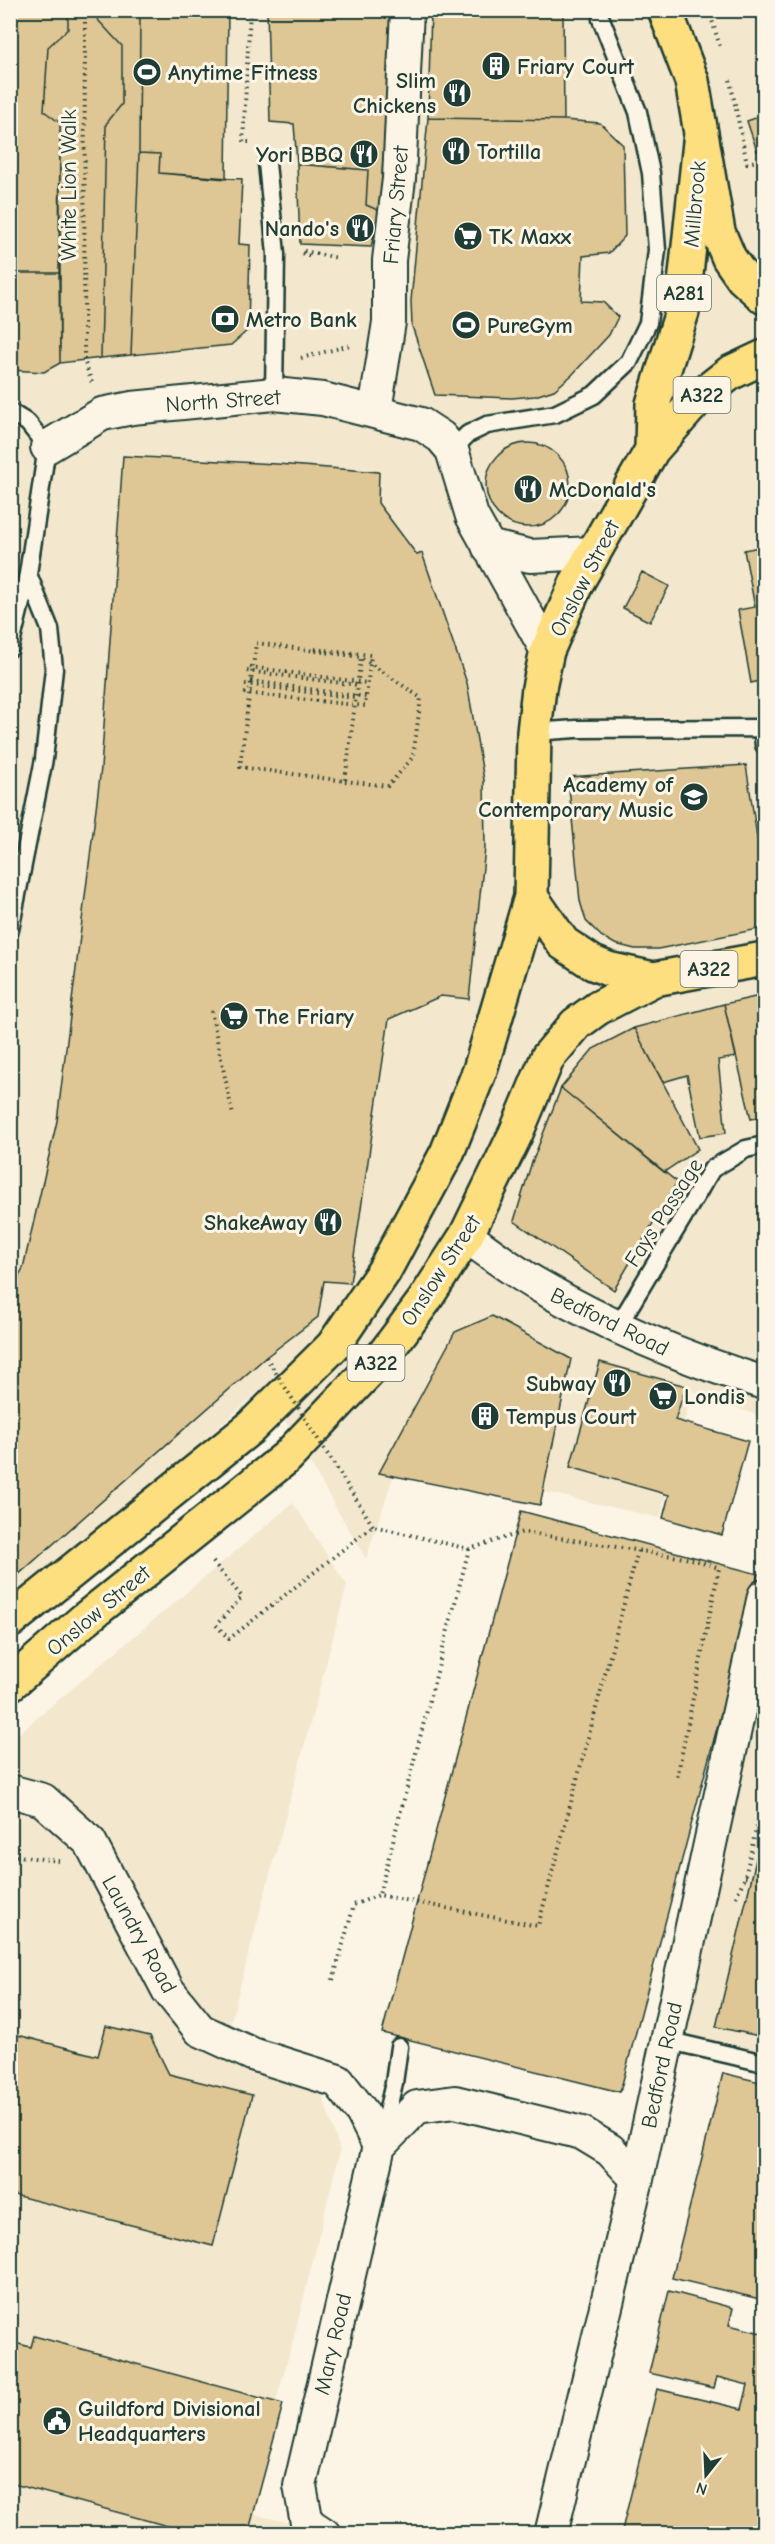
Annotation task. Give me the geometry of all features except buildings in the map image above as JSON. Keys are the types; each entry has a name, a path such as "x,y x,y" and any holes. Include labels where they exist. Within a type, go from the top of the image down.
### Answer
{"main road":[{"name":"Millbrook","path":"665,10 692,81 718,232 729,258 743,278 765,297"},
{"name":"Millbrook","path":"652,450 653,404 682,312 701,133"},
{"name":"Onslow Street","path":"10,1621 250,1428 333,1346 384,1271 447,1153 480,1070 531,897 534,732 539,688 547,651 577,582 652,450 698,398 730,373 765,357"},
{"name":"A322","path":"531,897 563,943 593,963 608,969 654,979 765,959"},
{"name":"Onslow Street","path":"10,1684 84,1619 287,1457 383,1356 424,1301 466,1236 516,1133 548,1056 576,1024 597,1008 654,979"}],"street":[{"name":"Friary Street","path":"377,398 389,322 388,260 399,179 407,10"},
{"name":"North Street","path":"47,447 102,414 132,408 274,394 324,399 421,424 441,437 452,450"},
{"path":"452,450 467,504 547,651"},
{"path":"488,546 530,556 593,553"},
{"name":"Bedford Road","path":"466,1236 535,1284 572,1305 657,1346 712,1368 765,1383"},
{"name":"Bedford Road","path":"551,2534 637,2179 765,1596"},
{"name":"Laundry Road","path":"10,1791 43,1800 90,1842 168,1990 200,2030 252,2054 338,2081 362,2112 379,2146"},
{"path":"379,2146 417,2107 454,2102 582,2133 610,2150 637,2179"},
{"name":"Mary Road","path":"324,2534 307,2523 300,2486 379,2146"}],"lane":[{"path":"452,450 468,434 487,425 555,414 594,395 629,362 648,323 657,250 651,173 638,112 601,19"},
{"path":"267,163 276,254 274,394"},
{"path":"10,412 28,423 47,447 35,514 28,574 10,648"},
{"path":"10,930 44,759 54,669 50,629 28,574"},
{"path":"534,732 673,722 764,734"},
{"name":"Fays Passage","path":"618,1326 712,1169 746,1149 765,1145"},
{"path":"666,2040 765,2063"},
{"path":"379,2146 394,2083 399,2047"}],"path":[{"name":"White Lion Walk","path":"84,360 85,10"},
{"path":"250,10 243,142 255,142"},
{"path":"291,249 338,258"},
{"path":"297,359 361,343"},
{"path":"243,693 365,706 371,655 251,641"},
{"path":"256,644 361,657 421,698 413,758 388,786 240,767 251,681 256,644"},
{"path":"245,684 354,698 360,652"},
{"path":"345,781 361,657"},
{"path":"358,685 248,669 368,683"},
{"path":"251,681 366,697"},
{"path":"211,1011 233,1115"},
{"path":"266,1357 373,1526 469,1549 523,1532 691,1559 719,1568 677,1778"},
{"path":"189,1533 242,1597 216,1625 229,1639 373,1526"},
{"path":"379,1895 469,1549"},
{"path":"333,1980 354,1905 379,1895 538,1926 638,1551"},
{"path":"10,1855 63,1861"},
{"path":"745,1876 752,1878"}],"shaded area":[{"path":"11,11 764,11 764,1418 692,1391 660,1518 399,1459 366,1559 265,1386 11,1612"},
{"path":"293,1503 347,1585 224,2047 317,2079 340,2150 295,2333 245,2512 332,2533 61,2534 11,2527 11,1740"},
{"path":"764,1608 764,2060 665,2037"}],"place":[{"name":"Friary Court","path":"496,66"},
{"name":"Anytime Fitness","path":"147,72"},
{"name":"Slim Chickens","path":"457,93"},
{"name":"Tortilla","path":"456,151"},
{"name":"Yori BBQ","path":"364,154"},
{"name":"Nando's","path":"360,228"},
{"name":"TK Maxx","path":"468,236"},
{"name":"Metro Bank","path":"225,319"},
{"name":"PureGym","path":"466,325"},
{"name":"McDonald's","path":"528,489"},
{"name":"Academy of Contemporary Music","path":"694,797"},
{"name":"The Friary","path":"234,1016"},
{"name":"ShakeAway","path":"328,1222"},
{"name":"Subway","path":"617,1383"},
{"name":"Londis","path":"663,1396"},
{"name":"Tempus Court","path":"485,1416"},
{"name":"Guildford Divisional Headquarters","path":"57,2421"}]}
